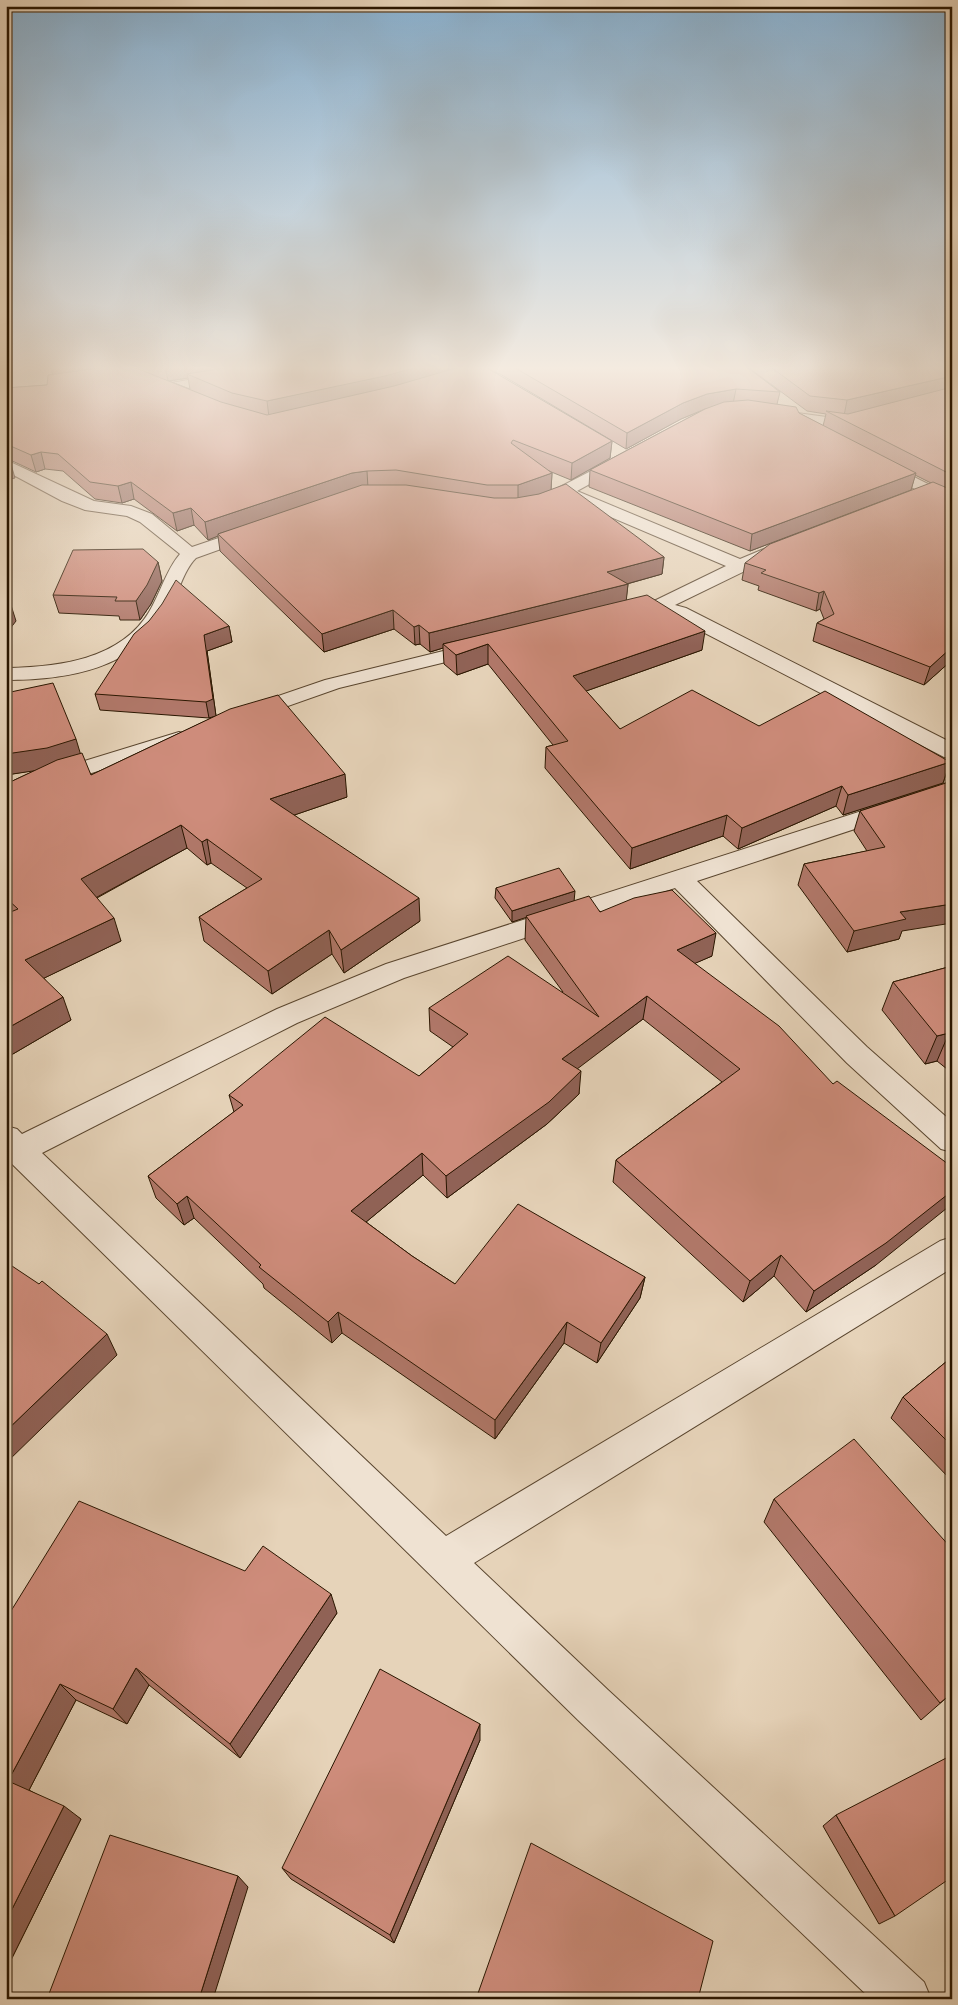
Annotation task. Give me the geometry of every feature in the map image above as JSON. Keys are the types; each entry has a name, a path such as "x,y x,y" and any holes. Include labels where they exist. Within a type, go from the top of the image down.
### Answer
{"street":[{"path":"523,509 552,500 564,491 625,459"},
{"path":"868,459 952,503"},
{"path":"6,465 68,497 92,506 131,511 190,554"},
{"path":"564,491 738,565"},
{"path":"911,498 929,491"},
{"path":"6,674 46,671 74,666 113,654 137,639 160,610 184,560 190,554 267,527"},
{"path":"658,606 738,565 794,541"},
{"path":"612,614 640,607 658,606 678,612 952,752"},
{"path":"232,720 332,684 500,644"},
{"path":"6,792 196,733"},
{"path":"907,1999 593,1706 12,1144 287,1016 396,971 952,789"},
{"path":"680,879 851,1049 952,1140"},
{"path":"443,1560 952,1251"}],"building":[{"path":"63,459 532,459 552,473 518,485 487,485 396,470 352,473 205,522 191,508 173,513 131,482 118,486 90,482"},
{"path":"561,459 580,459 572,463"},
{"path":"612,459 888,459 916,473 752,534 590,470"},
{"path":"920,459 952,459 952,475"},
{"path":"933,482 952,490 952,647 930,667 817,623 834,614 824,591 819,593 761,573 766,570 745,563 770,544"},
{"path":"566,484 664,557 607,572 628,584 429,633 419,625 414,627 393,610 322,634 218,534 362,485 406,485 494,498 516,498 539,494"},
{"path":"143,549 158,562 147,585 136,601 115,601 117,597 53,595 73,550"},
{"path":"176,580 229,626 204,635 213,699 206,702 95,694 134,634 149,621 162,604"},
{"path":"647,595 705,631 573,676 620,729 692,690 759,726 825,691 950,762 848,795 842,786 742,828 727,815 632,848 546,747 568,741 488,644 456,655 443,644"},
{"path":"53,683 76,739 47,748 6,754 6,693"},
{"path":"278,695 345,774 270,799 419,898 341,950 329,930 268,971 199,917 262,879 207,839 202,842 181,825 81,879 114,918 25,960 63,997 6,1029 6,918 10,916 8,913 18,909 6,898 6,784 57,760 82,753 91,775 230,709"},
{"path":"952,781 952,904 900,912 906,919 854,931 804,864 885,847 860,811"},
{"path":"559,868 575,891 512,911 496,888"},
{"path":"672,890 716,933 677,950 779,1026 833,1084 837,1081 952,1167 952,1191 886,1243 814,1291 781,1255 750,1281 616,1160 740,1069 647,996 562,1059 581,1071 549,1102 446,1176 422,1153 351,1211 412,1256 455,1284 518,1204 645,1277 601,1343 567,1322 495,1420 338,1312 328,1322 259,1267 261,1265 187,1196 177,1204 148,1176 243,1105 229,1095 325,1017 419,1076 468,1034 429,1008 508,956 599,1017 526,916 589,896 600,912 634,898"},
{"path":"952,966 952,1035 949,1033 937,1036 893,982"},
{"path":"6,1262 39,1284 42,1281 107,1334 6,1431"},
{"path":"952,1357 952,1446 903,1397"},
{"path":"854,1439 952,1549 952,1693 940,1703 774,1499"},
{"path":"79,1501 245,1571 263,1546 331,1594 230,1744 136,1668 113,1709 60,1684 8,1781 64,1806 6,1921 6,1619"},
{"path":"380,1669 480,1724 390,1935 282,1868"},
{"path":"952,1755 952,1877 895,1916 836,1815"},
{"path":"110,1835 238,1876 199,1999 47,1999"},
{"path":"531,1843 713,1941 698,1999 476,1999"}]}
